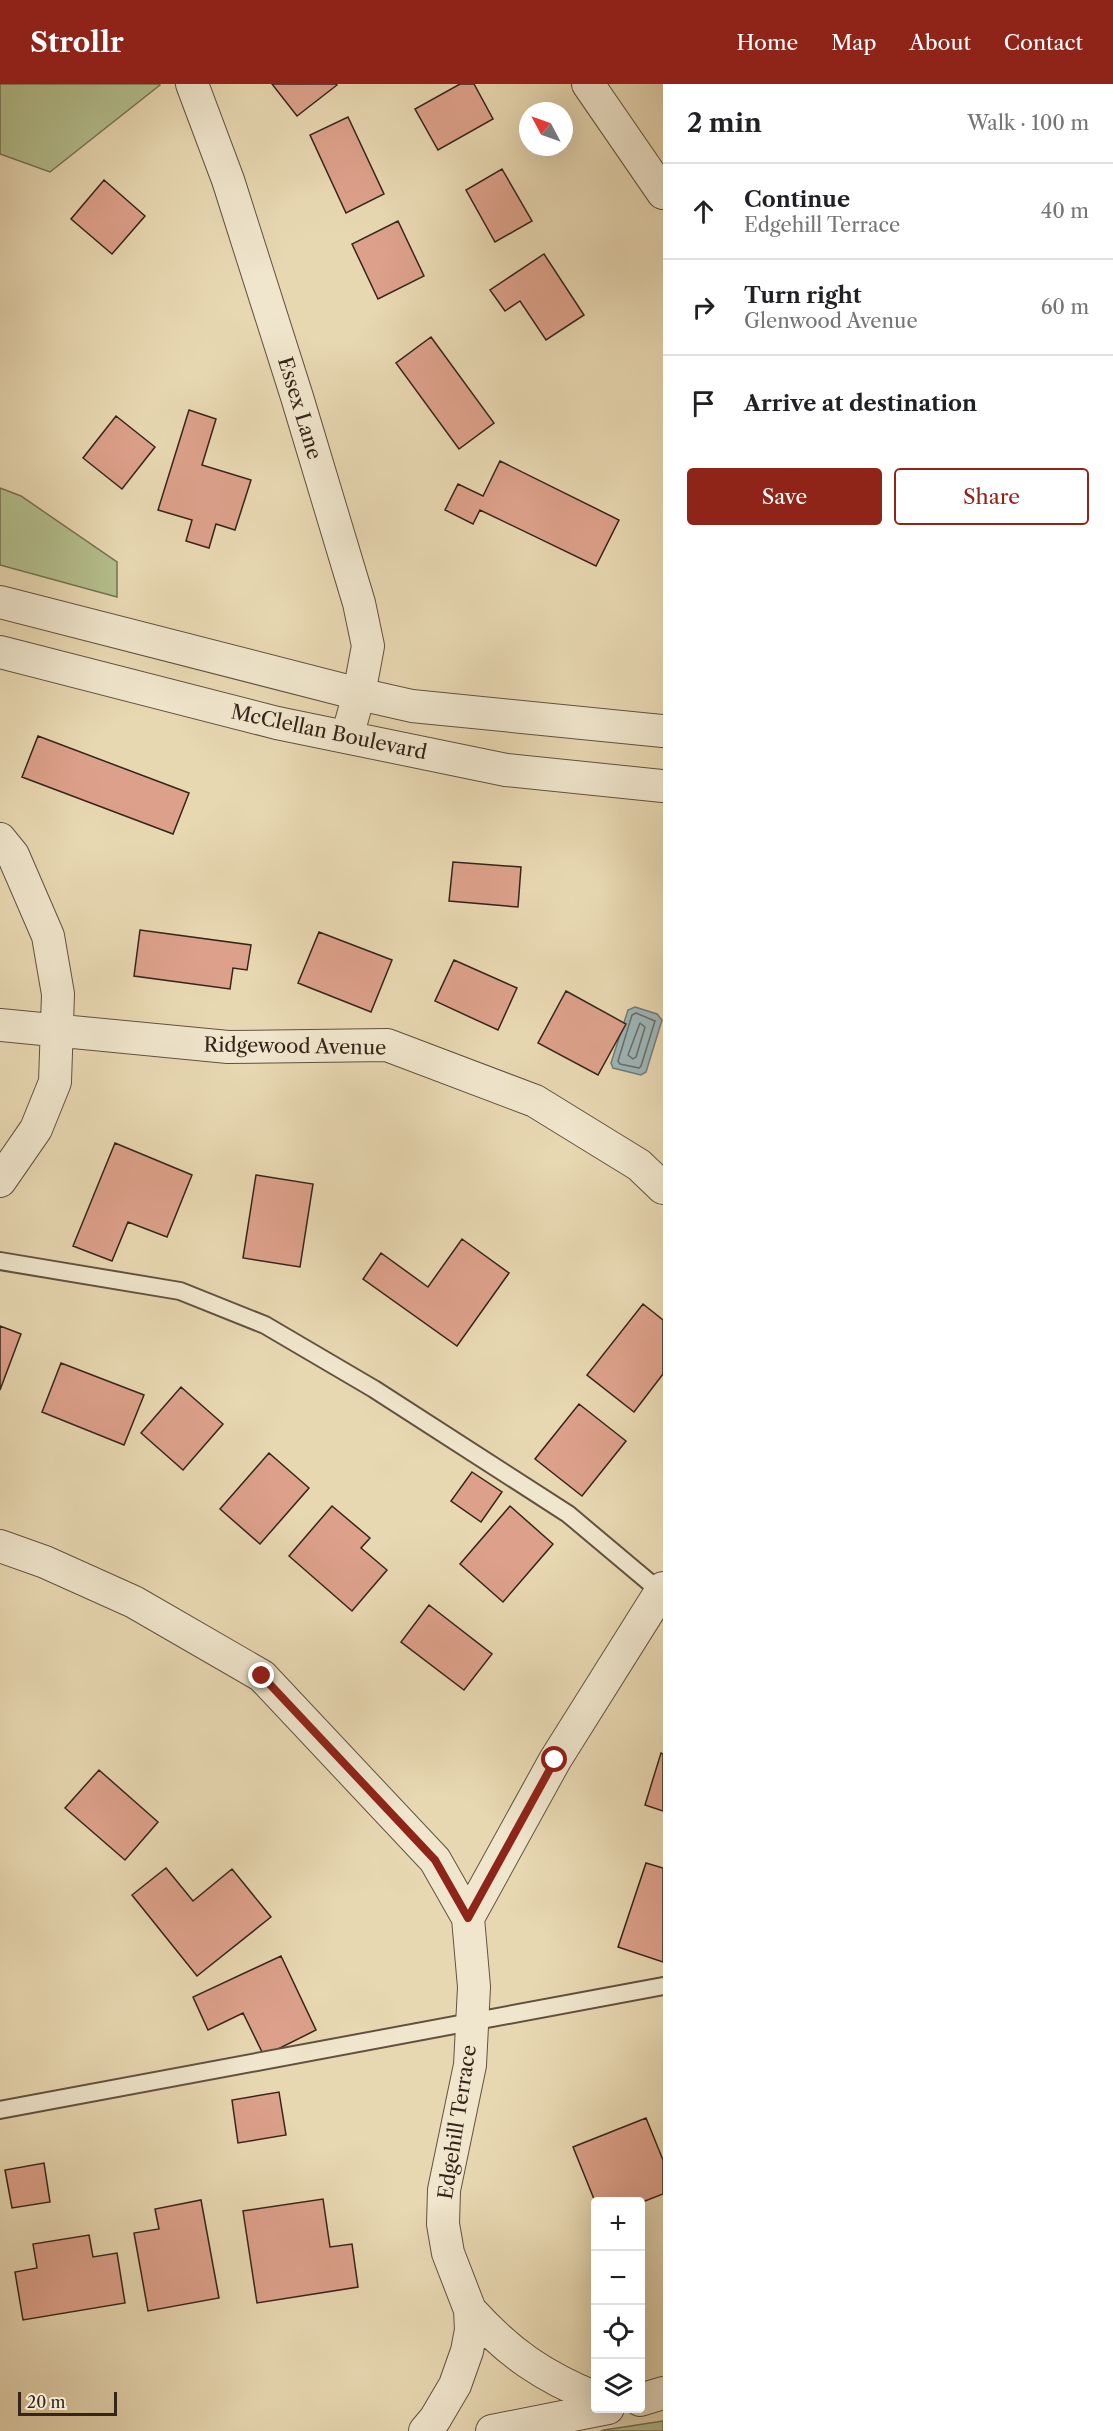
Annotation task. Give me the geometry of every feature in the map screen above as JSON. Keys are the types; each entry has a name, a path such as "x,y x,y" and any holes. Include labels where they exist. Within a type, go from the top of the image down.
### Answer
{"street":[{"name":"Essex Lane","path":"192,84 228,180 359,603 368,646 348,737"},
{"path":"588,84 663,193"},
{"path":"0,602 412,706 663,731"},
{"name":"McClellan Boulevard","path":"0,652 277,723 506,770 663,786"},
{"path":"0,839 13,855 48,936 58,994 55,1082 36,1129 0,1180"},
{"name":"Ridgewood Avenue","path":"0,1025 228,1047 387,1045 535,1101 639,1164 663,1188"},
{"path":"0,1546 45,1562 134,1602 262,1676 435,1860 468,1918"},
{"path":"468,1918 555,1760 662,1590"},
{"name":"Edgehill Terrace","path":"425,2431 435,2419 459,2374 471,2330 470,2310 448,2253 443,2224 444,2190 470,2065 474,1987 468,1918"},
{"name":"Edgehill Terrace","path":"470,2310 512,2353 534,2368 591,2396"},
{"path":"645,2398 663,2393"},
{"path":"492,2431 591,2412"}],"lane":[{"path":"0,1261 180,1291 265,1325 374,1389 568,1514 662,1590"},
{"path":"0,2110 663,1986"}],"green space":[{"path":"0,84 160,85 50,172 0,154"},
{"path":"0,488 21,496 117,562 117,597 0,565"},
{"path":"663,2421 663,2431 601,2431 604,2430"}],"water":[{"path":"635,1007 657,1014 662,1020 646,1072 641,1075 613,1068 611,1063 628,1010"}],"building":[{"path":"272,84 336,84 337,85 297,116"},
{"path":"460,84 474,84 493,119 438,150 415,109"},
{"path":"348,117 384,194 346,213 310,135"},
{"path":"502,169 532,221 495,242 466,190"},
{"path":"104,180 145,216 112,254 71,219"},
{"path":"398,221 424,276 378,299 352,244"},
{"path":"544,254 584,315 546,340 520,301 505,311 490,290"},
{"path":"431,337 494,423 459,449 396,363"},
{"path":"189,410 216,419 202,465 251,480 235,530 216,524 209,548 186,541 192,520 158,510"},
{"path":"116,416 155,447 122,489 83,458"},
{"path":"500,461 619,520 596,566 480,510 473,524 445,510 458,484 483,496"},
{"path":"38,736 189,793 173,834 22,777"},
{"path":"453,862 521,867 518,907 449,901"},
{"path":"140,930 251,945 247,970 233,968 230,989 134,976"},
{"path":"319,932 392,960 371,1012 298,983"},
{"path":"454,960 517,988 498,1030 435,1001"},
{"path":"566,991 626,1024 598,1075 538,1043"},
{"path":"115,1143 192,1175 167,1237 128,1222 112,1261 73,1246"},
{"path":"256,1175 313,1184 300,1267 243,1258"},
{"path":"462,1239 509,1273 457,1346 363,1279 381,1253 428,1287"},
{"path":"643,1304 663,1320 663,1374 634,1412 587,1375"},
{"path":"0,1326 21,1334 0,1390"},
{"path":"61,1363 144,1395 124,1445 42,1412"},
{"path":"181,1387 223,1424 183,1470 141,1433"},
{"path":"579,1404 626,1441 582,1496 535,1459"},
{"path":"269,1453 309,1488 260,1544 220,1509"},
{"path":"472,1472 502,1492 481,1522 451,1501"},
{"path":"332,1506 370,1538 361,1548 387,1570 352,1611 289,1556"},
{"path":"510,1506 553,1544 503,1602 460,1564"},
{"path":"429,1605 492,1654 464,1690 401,1642"},
{"path":"661,1753 663,1754 663,1811 645,1805"},
{"path":"99,1770 158,1822 125,1860 65,1808"},
{"path":"646,1863 663,1868 663,1962 618,1947"},
{"path":"166,1868 193,1901 232,1869 271,1917 197,1976 132,1895"},
{"path":"281,1956 316,2030 264,2056 243,2013 208,2030 193,1997"},
{"path":"279,2092 286,2135 238,2143 232,2100"},
{"path":"646,2118 663,2160 663,2194 645,2201 645,2197 593,2197 573,2147"},
{"path":"44,2163 50,2202 12,2208 5,2170"},
{"path":"323,2199 330,2247 352,2244 358,2287 257,2303 243,2211"},
{"path":"201,2200 219,2298 148,2311 134,2233 159,2229 155,2209"},
{"path":"89,2235 93,2257 117,2253 125,2303 23,2320 15,2272 37,2268 33,2244"}],"route":[{"path":"262,1676 435,1860 468,1918 555,1760"}]}
